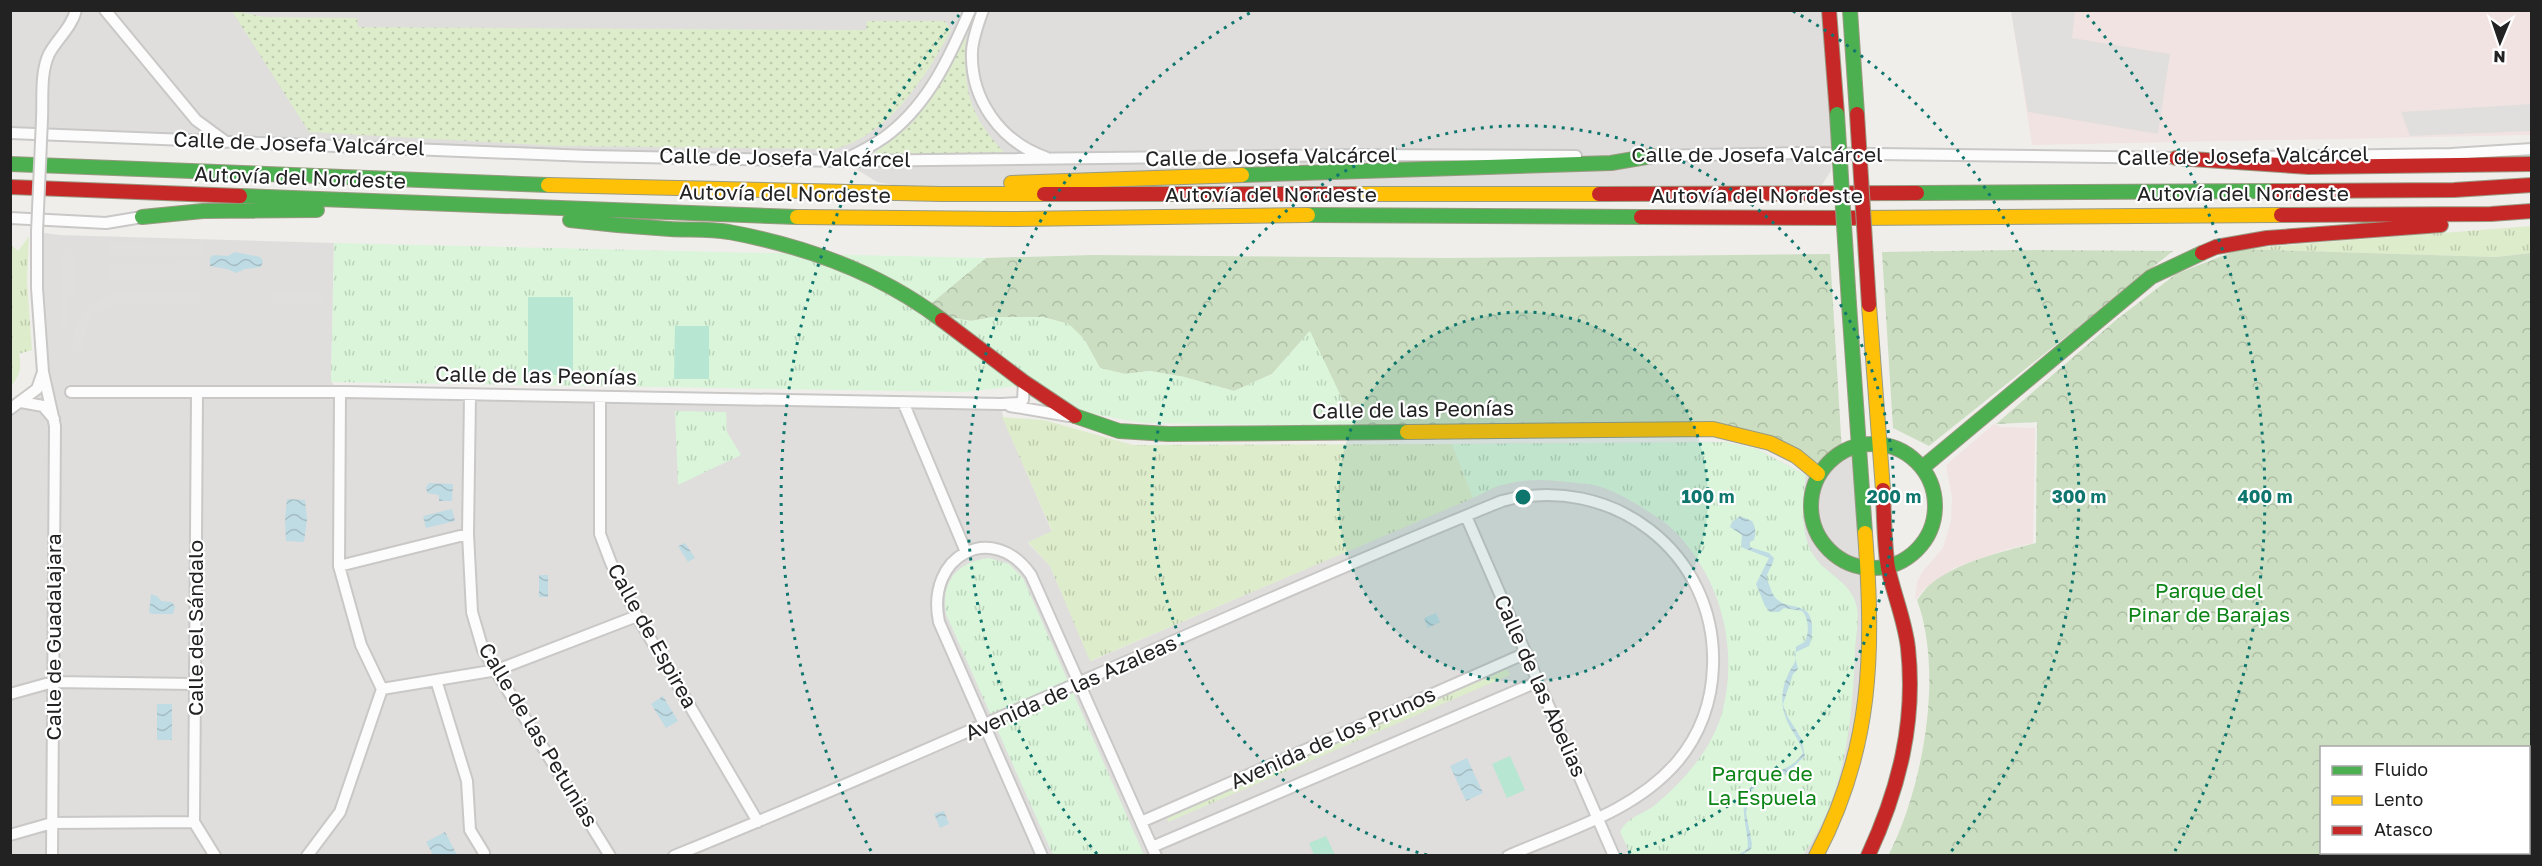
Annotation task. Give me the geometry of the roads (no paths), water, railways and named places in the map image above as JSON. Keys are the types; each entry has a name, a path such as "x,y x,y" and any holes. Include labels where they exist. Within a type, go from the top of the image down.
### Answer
{"main road":[{"path":"1816,855 1848,790 1862,735 1871,652 1838,114 1828,10"},
{"path":"1850,10 1888,566 1908,646 1910,717 1900,773 1885,819 1868,855"},
{"path":"941,194 995,183 1611,163 1652,156"},
{"path":"2176,158 2224,164 2403,166 2532,164"},
{"name":"Autovía del Nordeste","path":"10,164 598,187 941,194 1816,194 2454,190 2532,185"},
{"name":"Autovía del Nordeste","path":"10,187 736,216 1009,219 1305,215 1828,218 2491,214 2532,211"},
{"path":"142,217 203,211 297,212 412,204"},
{"path":"446,205 620,226 727,232 795,248 859,270 916,300 1024,382 1075,416"},
{"path":"1922,468 2151,277 2216,247 2267,238 2448,225 2491,214"},
{"name":"Calle de las Peonías","path":"1075,416 1119,431 1168,434 1713,429 1749,436 1778,448 1801,460 1818,474"},
{"path":"1880,444 1903,452 1922,468 1934,495 1935,511 1932,526 1914,553 1888,566 1866,568 1846,562 1829,551 1816,534 1810,514 1811,493 1818,474 1842,451 1858,445 1880,444"}],"street":[{"name":"Calle de Guadalajara","path":"52,855 54,420 43,372 37,288 37,232 44,70 49,54 74,19 76,10"},
{"path":"105,10 196,120 227,142"},
{"path":"843,161 889,134 918,107 939,76 970,10"},
{"path":"982,10 974,35 972,51 976,85 982,102 997,125 1016,142 1032,152 1054,160"},
{"path":"10,128 23,133"},
{"name":"Calle de Josefa Valcárcel","path":"10,133 588,156 843,161 1799,153 2176,158 2451,154 2532,149"},
{"path":"10,218 106,223 142,217"},
{"path":"10,409 37,389 43,372"},
{"name":"Calle de las Peonías","path":"71,392 340,393 1001,404 1023,400 1024,382"},
{"path":"307,855 340,812 382,689 361,645 339,566 340,393"},
{"name":"Calle del Sándalo","path":"194,822 197,394"},
{"name":"Calle de las Petunias","path":"470,396 468,534 472,612 483,650 610,855"},
{"name":"Calle de Espirea","path":"600,398 600,534 611,563 637,616 758,822"},
{"path":"21,402 43,406 54,420"},
{"path":"903,402 966,552"},
{"name":"Calle de las Peonías","path":"1001,404 1075,416"},
{"name":"Avenida de las Azaleas","path":"674,855 985,726 1079,683 1502,501 1521,496 1559,495 1600,503 1624,513 1647,527 1678,558 1700,592 1710,621 1713,658 1711,692 1698,729 1677,762 1657,783 1635,800 1508,855"},
{"name":"Calle de las Abelias","path":"1466,516 1614,855"},
{"path":"339,566 468,534"},
{"path":"1042,855 939,622 936,606 937,588 946,568 966,552 996,550 1022,562 1031,575 1154,851"},
{"path":"382,689 497,670 637,616"},
{"name":"Avenida de los Prunos","path":"1141,822 1526,653"},
{"path":"436,680 467,781 470,830 484,854"},
{"path":"10,694 53,682 195,684"},
{"name":"Avenida de los Prunos","path":"1154,851 1537,682"},
{"path":"10,835 52,823 194,822 215,855"}],"water":[{"path":"235,252 260,257 263,261 261,267 236,273 210,266 210,258 213,255 228,256"},
{"path":"429,483 453,484 452,501 439,501 439,495 427,493 426,487"},
{"path":"287,499 305,500 307,520 304,542 286,541"},
{"path":"452,509 455,521 426,528 423,516"},
{"path":"1740,516 1752,521 1754,526 1755,537 1750,542 1750,547 1769,553 1774,558 1767,576 1776,598 1781,603 1801,608 1810,617 1812,635 1809,646 1796,652 1796,647 1807,638 1807,621 1802,611 1784,608 1779,612 1770,612 1765,606 1756,584 1769,558 1741,547 1742,535 1730,527 1732,522"},
{"path":"685,543 695,558 688,562 678,546"},
{"path":"539,575 548,575 548,597 539,597"},
{"path":"151,594 157,596 161,601 172,602 175,607 173,614 149,612"},
{"path":"1436,613 1440,622 1428,628 1424,618"},
{"path":"1795,658 1798,669 1793,674 1783,704 1786,714 1801,738 1805,756 1784,775 1759,782 1751,792 1746,813 1751,849 1742,855 1735,856 1746,850 1748,846 1744,803 1750,788 1756,782 1797,761 1803,753 1784,714 1782,696"},
{"path":"663,696 678,721 666,728 651,704"},
{"path":"157,704 172,704 172,740 157,740"},
{"path":"1467,758 1483,793 1466,801 1450,766"},
{"path":"944,811 949,824 940,828 934,814"},
{"path":"445,832 457,855 433,855 426,842"}],"park label":[{"name":"Parque del Pinar de Barajas","path":"2209,603"},
{"name":"Parque de La Espuela","path":"1762,786"}]}
